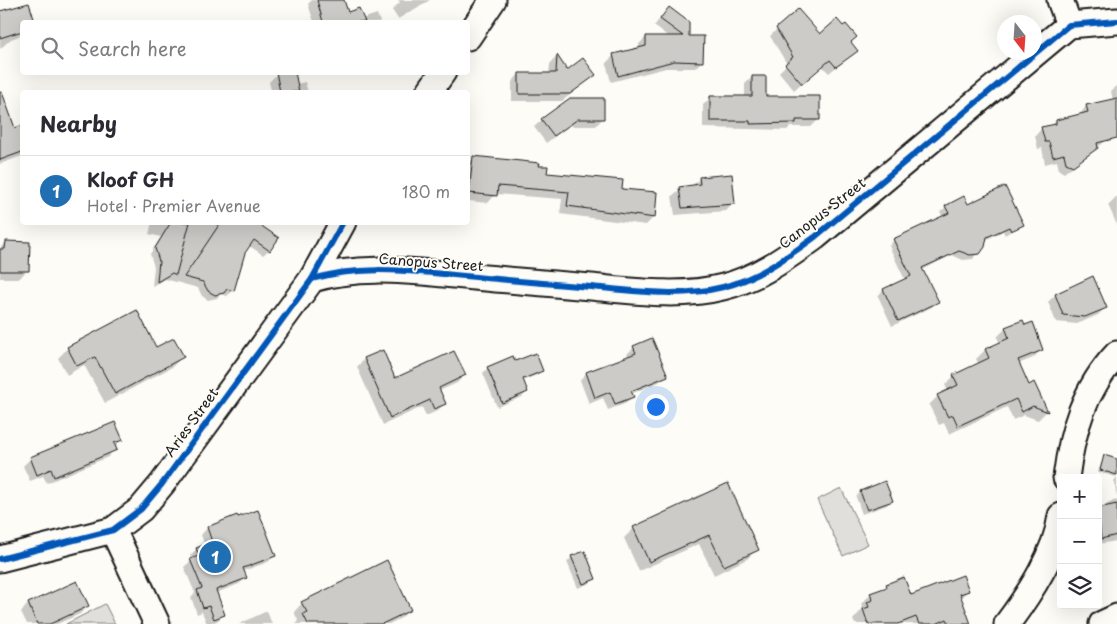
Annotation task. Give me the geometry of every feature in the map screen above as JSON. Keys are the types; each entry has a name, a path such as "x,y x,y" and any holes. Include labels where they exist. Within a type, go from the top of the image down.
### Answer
{"street":[{"path":"470,34 493,0"},
{"path":"1060,0 1068,24 1117,21"},
{"name":"Canopus Street","path":"312,279 332,273 381,270 631,291 687,292 741,282 781,261 815,237 1068,24"},
{"path":"430,90 441,75"},
{"name":"Aries Street","path":"0,559 113,530 142,509 312,279 341,225"},
{"path":"1067,474 1076,424 1085,401 1094,381 1117,354"},
{"path":"1007,624 1031,588 1045,562 1059,529 1061,519"},
{"path":"113,530 157,624"},
{"path":"1102,624 1117,617"}],"shaded area":[{"path":"841,488 868,544 843,556 817,500"},
{"path":"105,604 115,624 66,624"}],"building":[{"path":"317,0 344,0 348,12 359,8 364,20 322,20"},
{"path":"29,3 34,20 20,20 20,32 0,38 0,11"},
{"path":"669,7 689,22 689,36 704,36 703,62 674,61 618,76 613,54 646,46 646,36 683,36 660,19"},
{"path":"798,9 820,34 837,19 843,26 846,24 857,37 851,42 858,51 836,67 830,60 802,84 785,64 793,57 776,28"},
{"path":"557,55 567,70 583,58 596,75 570,94 519,94 519,73 556,73"},
{"path":"277,75 296,75 299,90 280,90"},
{"path":"752,76 766,76 766,96 820,96 820,120 796,120 796,123 750,124 750,121 710,121 710,96 752,96"},
{"path":"0,92 2,92 15,128 20,126 20,153 0,160"},
{"path":"570,98 604,98 604,119 578,119 554,136 541,119"},
{"path":"1117,98 1117,138 1097,143 1098,148 1073,166 1066,163 1064,154 1053,157 1049,142 1045,142 1041,127 1056,124 1056,120 1088,112 1086,105"},
{"path":"473,156 540,163 539,166 548,166 547,173 623,180 622,189 657,192 655,218 567,206 569,192 498,186 497,196 470,193"},
{"path":"732,174 735,204 682,208 679,187 700,184 699,177"},
{"path":"1005,186 1024,225 1011,231 1009,227 987,237 985,247 980,254 970,255 959,251 922,268 939,302 898,321 883,289 911,276 893,239 949,213 945,206 964,196 968,204"},
{"path":"169,225 189,225 176,275 172,273 157,282 159,261 155,248"},
{"path":"219,225 260,225 279,238 270,251 254,240 245,253 234,291 227,289 224,293 215,295 208,291 203,282 184,277"},
{"path":"6,241 30,242 29,271 0,271 0,249 5,249"},
{"path":"1093,276 1107,308 1085,317 1063,315 1055,294"},
{"path":"137,310 156,347 174,338 184,357 115,394 95,357 77,366 67,347"},
{"path":"1023,320 1025,325 1033,322 1043,350 1018,360 1029,385 1034,382 1048,412 1033,406 1022,412 1016,399 958,426 953,415 948,417 937,395 958,385 953,375 989,358 985,349 1009,338 1005,327"},
{"path":"652,338 668,376 631,391 634,397 615,404 610,392 595,398 586,372 636,353 633,346"},
{"path":"383,350 395,378 454,351 466,375 439,388 446,404 434,409 430,400 390,418 364,358"},
{"path":"536,353 543,371 523,379 528,392 502,403 487,367 513,356 515,361"},
{"path":"115,422 123,440 114,443 117,450 54,477 51,469 37,475 30,457"},
{"path":"1104,455 1117,459 1117,475 1100,470"},
{"path":"885,481 893,501 867,510 860,491"},
{"path":"728,483 759,550 724,566 709,535 649,562 633,527"},
{"path":"1117,504 1117,535 1102,539 1102,507"},
{"path":"258,510 276,556 243,568 247,578 216,590 225,615 214,619 209,606 203,608 197,590 202,588 190,559 199,556 196,548 212,542 207,527 237,515 238,517"},
{"path":"585,551 596,579 583,584 571,556"},
{"path":"387,560 411,610 382,624 308,624 303,614 307,612 301,602"},
{"path":"963,575 969,591 960,594 971,624 949,624 947,619 936,624 919,624 916,617 898,624 868,624 863,609 869,607 867,602 873,600 870,593 887,587 886,584 904,577 911,595"},
{"path":"77,581 89,606 50,624 37,624 28,603"}],"cycle path":[{"path":"312,279 344,272 394,270 640,292 673,293 707,290 736,283 760,273 815,237 1069,25 1117,21"},
{"path":"0,559 113,530 141,509 162,484 312,279 341,225"}],"place":[{"name":"Kloof GH","path":"215,557"}]}
